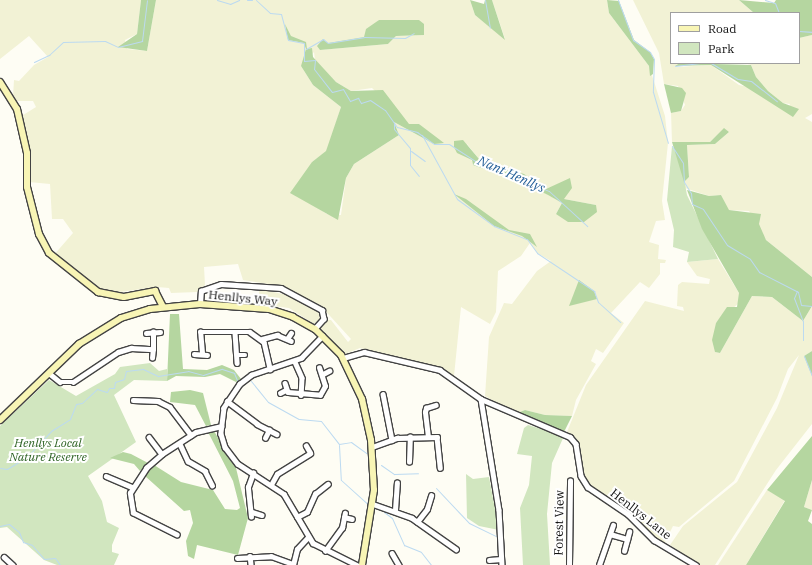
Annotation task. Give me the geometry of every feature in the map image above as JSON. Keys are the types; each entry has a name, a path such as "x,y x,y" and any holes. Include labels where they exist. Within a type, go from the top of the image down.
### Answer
{"street":[{"path":"0,82 16,109 27,153 27,187 39,234 48,253 98,292 124,296 155,291 163,307"},
{"path":"200,304 201,291 221,284 281,288 322,310 324,319 315,329"},
{"name":"Henllys Way","path":"0,420 97,330 121,318 163,307 200,304 269,309 315,329 323,336 344,358 362,399 372,447 373,504 362,565"},
{"path":"152,358 153,332"},
{"path":"146,333 160,332"},
{"path":"194,354 204,354 200,332"},
{"path":"195,333 250,332 262,339 270,369"},
{"path":"235,333 238,355 237,364"},
{"path":"262,339 277,335 289,340 291,333"},
{"path":"323,336 295,362 246,378 226,401 221,426 229,452 253,473 272,482 284,494 308,537 325,551 357,565"},
{"path":"49,373 60,382 73,382 125,350 153,349"},
{"name":"Henllys Lane","path":"344,358 364,352 432,367 461,382 481,400 570,437 578,448 581,476 588,487 628,514 654,540 696,565"},
{"path":"238,355 245,355"},
{"path":"295,362 302,378 301,395"},
{"path":"280,393 286,390 301,395 323,393 324,374 319,368"},
{"path":"324,374 329,371"},
{"path":"285,383 286,390"},
{"path":"383,394 392,440"},
{"path":"133,400 158,401 170,407 191,435"},
{"path":"481,400 499,510 502,565"},
{"path":"226,401 277,434"},
{"path":"428,437 425,412 436,404"},
{"path":"177,535 133,513 129,500 132,487 162,454 180,444 191,435 221,426"},
{"path":"265,438 269,430"},
{"path":"149,437 162,454"},
{"path":"372,447 392,440 410,437 428,437 438,440 440,468"},
{"path":"408,462 410,437"},
{"path":"180,444 188,461 205,471 212,485"},
{"path":"272,482 277,474 312,452 306,446"},
{"path":"253,473 248,487 251,515 262,514"},
{"path":"106,476 132,487"},
{"name":"Forest View","path":"569,565 570,481"},
{"path":"297,517 307,512 314,494 327,485 322,482"},
{"path":"395,510 397,483"},
{"path":"417,522 427,509 431,496"},
{"path":"373,504 395,510 417,522 456,550"},
{"path":"325,551 339,533 345,515 352,519"},
{"path":"599,565 613,525"},
{"path":"624,551 629,532"},
{"path":"610,534 627,539"},
{"path":"237,558 250,556 270,556 293,565 297,549 308,537"},
{"path":"392,553 398,565"},
{"path":"4,556 13,565"},
{"path":"250,556 251,564"},
{"path":"338,565 341,558"},
{"path":"489,560 501,559"}],"green space":[{"path":"0,0 141,0 137,34 125,40 127,49 147,51 156,0 470,0 475,15 505,39 492,0 607,0 609,13 649,66 665,116 668,143 662,201 665,220 656,221 649,242 659,245 658,259 666,260 665,263 660,263 660,274 649,288 640,282 611,313 624,323 603,353 596,349 591,361 596,364 576,400 572,416 545,415 525,410 515,414 485,396 489,337 504,303 512,304 537,271 551,261 537,253 530,243 521,256 498,271 496,312 490,324 461,307 454,376 442,369 360,348 345,354 320,330 326,320 331,320 348,342 351,339 320,305 281,286 243,280 238,264 204,267 205,285 197,292 171,293 169,288 157,287 112,293 98,289 53,256 73,233 63,219 52,219 50,184 29,182 20,117 36,107 33,101 15,101 13,96 14,80 19,81 34,65 48,57 29,36 0,59","holes":["379,20 419,20 424,35 396,36 388,44 320,50 323,39 328,43 364,37","314,52 315,60 336,82 351,91 372,88 409,125 419,124 436,140 434,144 394,122 399,135 354,164 346,178 341,215 327,214 310,203 312,162 327,151 341,107 313,85 301,66","467,144 479,159 495,162 546,189 564,183 564,199 596,205 556,214 562,203 519,178 488,165 473,165"]},
{"path":"141,0 156,0 147,51 118,47 137,34"},
{"path":"470,0 484,4 485,0 492,0 505,40 475,15"},
{"path":"607,0 619,1 634,40 650,52 654,59 653,74 650,76 649,66 609,13"},
{"path":"633,0 739,0 753,12 670,12 670,64 679,64 677,67 711,65 739,85 753,88 788,110 790,104 783,103 768,91 756,77 751,65 748,64 800,64 800,38 812,35 812,114 805,118 812,122 812,277 766,240 749,211 728,210 721,195 709,196 685,188 684,182 689,177 687,145 715,144 729,132 724,129 710,142 672,142 671,113 681,111 685,105 678,86 664,84 659,53"},
{"path":"739,0 774,3 776,0 812,0 812,35 800,38 800,12 753,12"},
{"path":"379,20 419,20 424,24 424,35 396,36 388,44 320,50 317,46 323,39 328,43 364,37 366,29"},
{"path":"285,24 291,36 306,42 307,49 312,48 313,57 336,82 351,91 383,90 409,124 419,124 444,143 434,144 394,122 399,135 354,164 346,178 338,220 290,193 312,162 326,151 341,107 313,85 301,66 306,49 304,43 288,40"},
{"path":"678,64 751,65 756,77 768,91 783,103 799,109 793,117 711,65 675,66"},
{"path":"664,84 682,88 686,93 681,111 671,113"},
{"path":"724,128 729,132 715,144 687,145 689,177 684,182 672,142 710,142"},
{"path":"463,140 479,159 524,174 546,189 570,178 572,188 564,199 596,205 597,212 584,222 568,222 556,214 562,203 488,165 484,169 473,165 472,160 457,153 454,147 454,141"},
{"path":"672,146 681,163 687,195 718,259 687,262 689,252 673,247 674,230 667,200"},
{"path":"687,190 709,196 721,195 729,210 761,214 759,224 766,240 812,277 812,306 803,321 772,297 752,296 720,353 715,352 712,340 716,323 727,307 737,307 739,293 702,229"},
{"path":"454,194 466,199 509,230 530,234 537,247 522,236 494,226"},
{"path":"718,259 739,293 740,302 716,323 715,352 720,353 752,296 772,297 803,321 812,306 812,351 804,356 812,376 812,424 776,470 715,565 699,565 670,545 683,526 737,482 777,408 799,355 788,369 777,398 734,481 679,527 673,526 664,544 589,485 583,475 577,439 567,432 586,385 645,301 684,311 683,307 677,306 678,285 682,282 709,284 710,279 697,276 687,262"},
{"path":"579,280 594,291 597,299 569,306"},
{"path":"259,289 292,296 318,310 320,319 314,324 289,308 259,304"},
{"path":"170,314 179,314 183,369 207,370 222,365 234,370 241,379 236,382 220,374 205,377 176,376 167,381"},
{"path":"812,351 812,376 804,356"},
{"name":"Henllys Local Nature Reserve","path":"150,363 159,371 167,369 167,381 134,380 114,395 136,442 88,476 102,501 107,522 119,528 112,545 112,552 119,554 114,565 57,565 44,560 7,527 0,528 0,426 49,380 76,396 115,374 120,367"},
{"path":"190,390 203,393 211,425 206,426 195,405 170,402 171,392"},
{"path":"525,410 545,415 572,416 564,432 515,414"},
{"path":"528,425 564,436 552,463 547,514 550,565 523,565 520,508 529,485 532,456 517,454 524,428"},
{"path":"214,431 236,468 248,518 238,555 197,545 194,559 188,556 186,541 193,523 190,510 184,511 145,476 154,465 181,482 213,490 225,509 237,510 240,508 233,481 208,432"},
{"path":"812,436 812,480 804,507 812,510 808,521 812,524 812,565 746,565 785,501 767,490"},
{"path":"123,452 131,454 148,463 140,471 134,464 110,458"},
{"path":"466,474 473,479 489,477 499,530 479,526 467,518"},
{"path":"812,480 812,510 804,507"},
{"path":"767,490 785,500 746,565 718,565"}],"waterway":[{"path":"34,62 49,55 63,42 105,41 118,47 142,41 147,0"},
{"name":"Nant Henllys","path":"217,0 230,4 239,0"},
{"name":"Nant Henllys","path":"247,0 252,0"},
{"name":"Nant Henllys","path":"256,0 270,13 281,14 288,40 304,43 304,61 315,60 314,69 332,92 343,89 350,101 358,98 361,103 370,100 385,110 397,127 417,132 434,144 449,144 475,161 549,191 587,226"},
{"path":"485,0 490,28"},
{"path":"618,0 633,40 650,52 654,59 653,92 668,143"},
{"path":"765,0 775,3 779,12"},
{"path":"800,31 812,32"},
{"path":"306,49 323,39 328,43 364,37 405,38 414,33"},
{"path":"675,66 692,64"},
{"path":"713,64 738,79 751,81 777,101"},
{"path":"394,123 394,129 410,148 410,165 419,176"},
{"path":"422,135 457,199 494,226 527,239 537,253 594,291 598,302 620,322"},
{"path":"672,146 683,163 684,182 691,193 692,204 703,209 727,245 750,259 759,272 798,292 801,305 812,306"},
{"path":"411,151 425,161"},
{"path":"797,291 794,298 803,321 803,340"},
{"path":"804,356 812,376"},
{"path":"0,468 7,469 27,457 51,431 70,419 76,404 82,403 97,389 107,392 109,388 114,388 115,382 124,379 126,371 143,369 158,376 188,371 203,375 222,369 234,373 237,380"},
{"path":"251,381 268,402 299,419 321,421 339,444 351,442 366,453"},
{"path":"339,445 341,480 368,504"},
{"path":"381,465 394,474 418,473"},
{"path":"436,488 469,523 496,536"},
{"path":"384,512 392,518 404,545 421,552 431,565"},
{"path":"0,526 9,524 19,532 23,542 32,545 44,559 55,558 60,565"}]}
